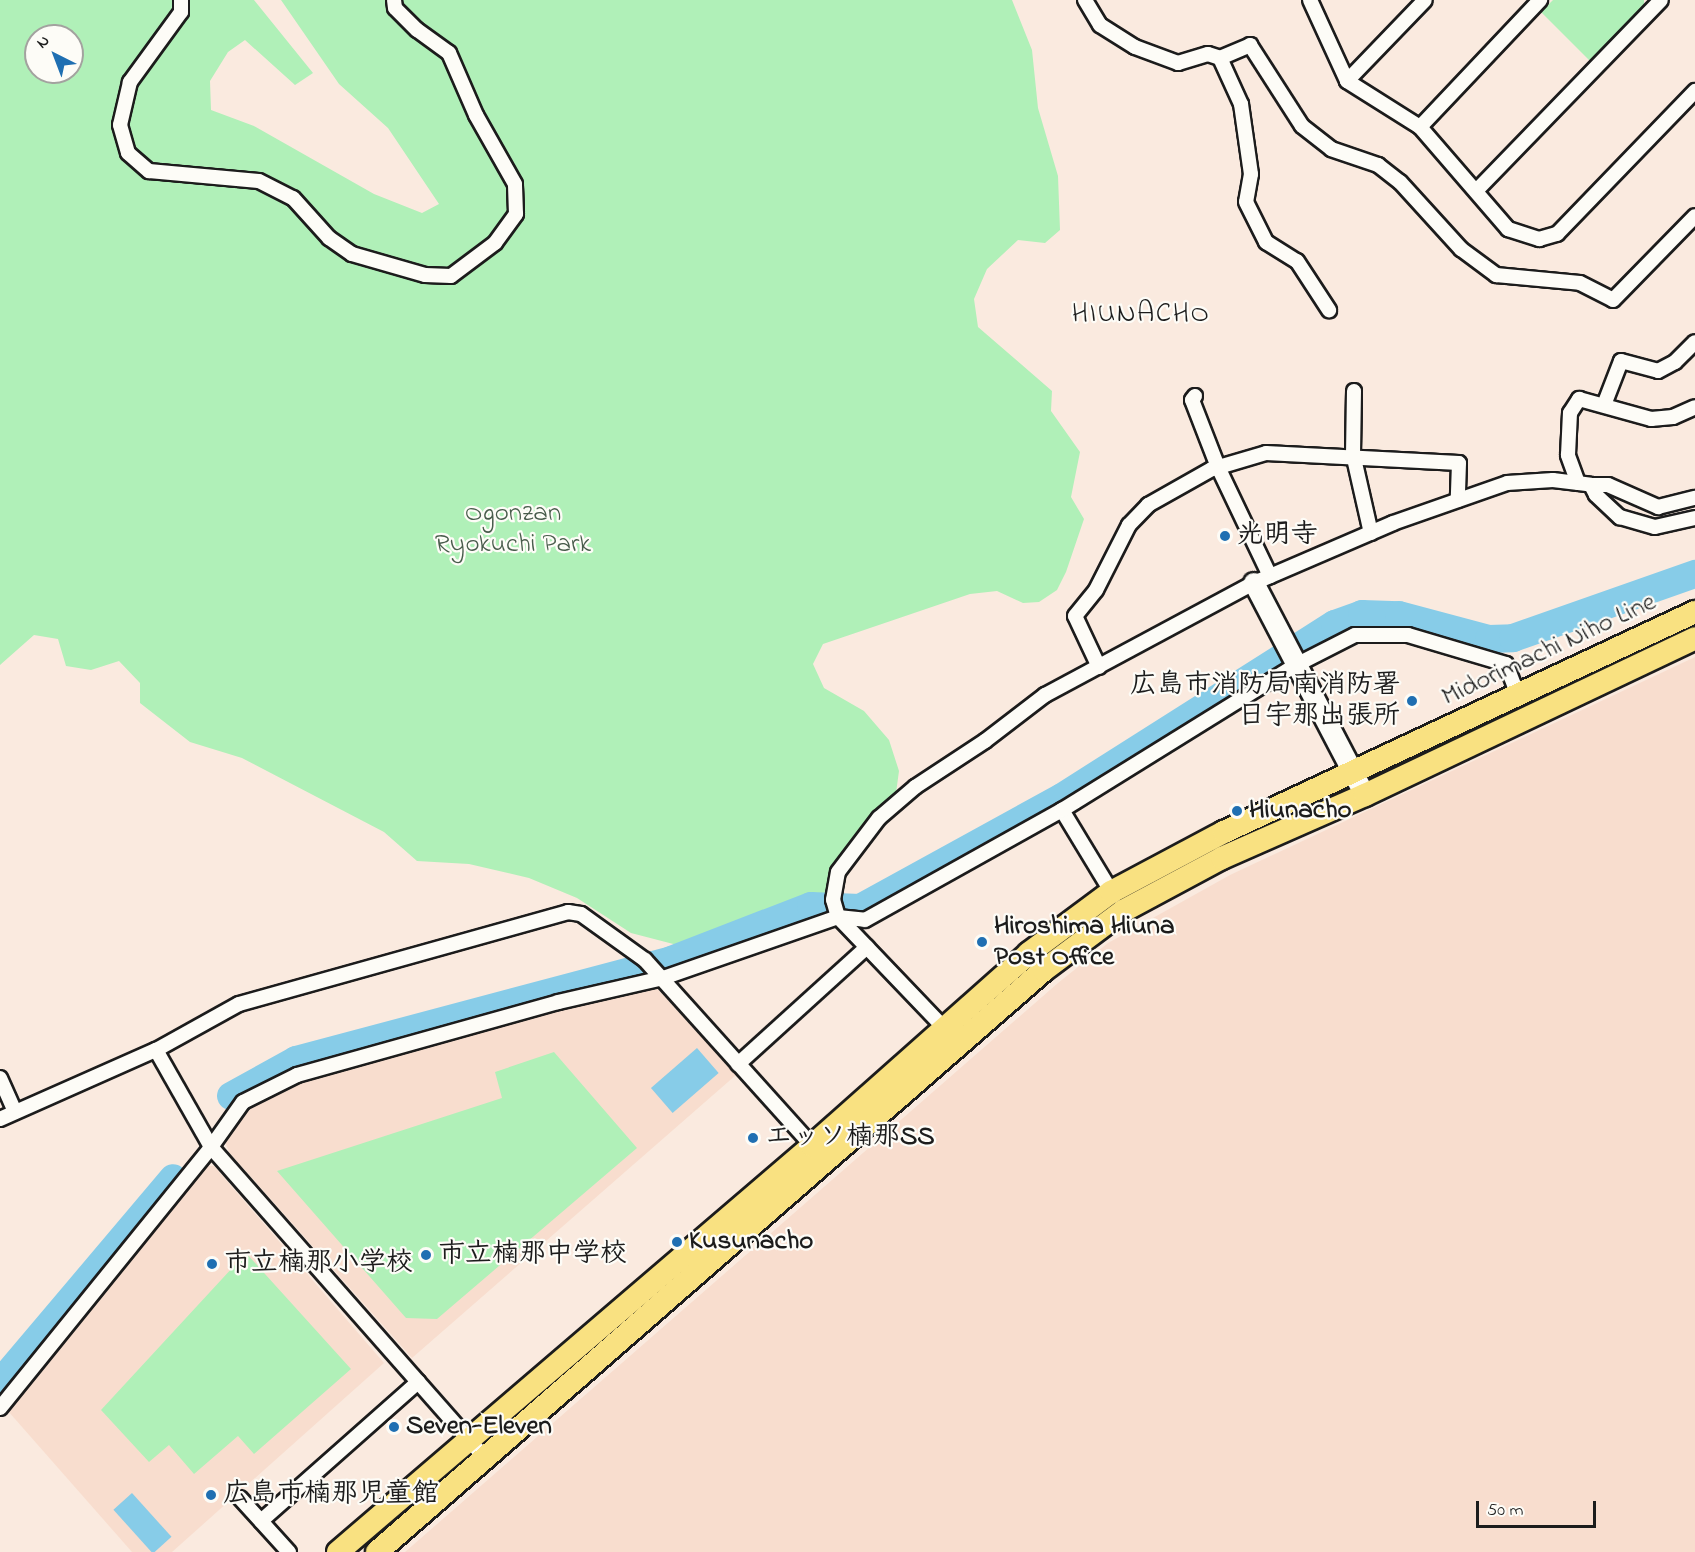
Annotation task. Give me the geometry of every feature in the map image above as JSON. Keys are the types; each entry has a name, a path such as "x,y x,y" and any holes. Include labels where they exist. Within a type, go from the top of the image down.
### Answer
{"main road":[{"name":"Midorimachi Niho Line","path":"378,1552 820,1154 945,1028 1029,953 1111,892 1224,832 1354,774 1695,612"},
{"name":"Midorimachi Niho Line","path":"338,1552 469,1440 820,1154 960,1046 1044,970 1123,911 1222,858 1365,795 1695,638"}],"street":[{"path":"181,0 181,12 130,82 120,125 128,153 149,171 260,180 293,198 328,238 352,254 425,275 451,276 495,243 516,214 515,184 476,115 449,53 417,30 395,8 394,0"},
{"path":"1085,0 1100,25 1136,47 1178,63 1208,54 1220,58 1250,45 1302,126 1331,149 1378,165 1400,182 1461,249 1496,275 1580,283 1613,300 1695,216"},
{"path":"1310,0 1347,81 1420,127 1478,190 1508,229 1539,239 1557,234 1695,91"},
{"path":"1347,81 1425,0"},
{"path":"1420,127 1540,0"},
{"path":"1478,190 1660,0"},
{"path":"1220,58 1241,104 1251,174 1246,201 1266,242 1297,261 1329,310"},
{"path":"1604,405 1621,361 1658,371 1675,362 1695,342"},
{"path":"1354,391 1353,454 1371,533"},
{"path":"1195,396 1192,400 1292,657 1365,795"},
{"path":"1695,407 1673,417 1651,419 1579,399 1570,413 1568,455 1584,484 1620,517 1655,527 1695,518"},
{"path":"1100,667 1075,616 1096,590 1129,525 1148,505 1218,467 1266,453 1353,454 1459,463 1458,500"},
{"path":"960,1046 838,917 833,900 838,872 879,818 915,787 986,741 1045,695 1262,580 1371,533 1458,500 1508,483 1608,485 1658,507 1695,498"},
{"path":"0,1408 211,1147 243,1102 297,1075 659,974 838,917 865,920 1062,810 1292,657 1356,635 1408,635 1506,664 1518,696"},
{"path":"1062,810 1123,911"},
{"path":"0,1119 156,1050 239,1004 568,912 581,914 645,960 820,1154"},
{"path":"738,1064 867,947"},
{"path":"156,1050 211,1147 485,1458"},
{"path":"0,1078 15,1112"},
{"path":"261,1521 418,1382"},
{"path":"240,1498 289,1552"}],"shaded area":[{"path":"1695,657 1695,1552 405,1552 1058,983 1108,943 1230,875"},
{"name":"市立楠那中学校","path":"653,984 736,1075 412,1358 229,1152 224,1139 243,1112 299,1080"},
{"name":"市立楠那小学校","path":"205,1166 214,1166 384,1363 172,1552 132,1552 8,1411"}],"green space":[{"name":"Ogonzan Ryokuchi Park","path":"0,0 254,0 313,73 295,85 245,40 228,52 210,81 211,110 254,126 374,194 422,213 439,204 388,128 339,84 281,0 1012,0 1032,50 1038,108 1058,176 1060,230 1045,243 1018,240 987,269 974,299 978,327 1052,391 1051,411 1080,452 1071,497 1084,519 1066,572 1057,590 1039,602 1023,603 997,591 970,594 823,644 813,664 824,688 864,711 889,740 899,771 896,793 834,873 825,902 805,905 738,932 681,946 631,933 577,898 529,878 469,864 417,861 384,832 242,758 190,742 140,703 140,683 119,661 91,670 66,666 58,639 34,635 0,665"},
{"path":"1553,0 1644,0 1644,6 1591,62 1541,12"},
{"path":"554,1052 637,1148 437,1319 406,1318 277,1171 502,1098 495,1072"},
{"path":"246,1253 351,1369 254,1454 238,1436 194,1474 169,1445 149,1462 101,1410"}],"water":[{"path":"697,1048 719,1073 673,1113 651,1088"},
{"path":"132,1493 171,1537 155,1552 151,1552 113,1510"}],"waterway":[{"path":"231,1096 296,1060 671,960 811,906 860,908 1062,797 1335,624 1362,614 1399,615 1489,639 1513,638 1695,574"},
{"path":"0,1383 173,1178"}],"place":[{"name":"光明寺","path":"1225,536"},
{"name":"広島市消防局南消防署 日宇那出張所","path":"1412,701"},
{"name":"Hiunacho","path":"1237,811"},
{"name":"Hiroshima Hiuna Post Office","path":"982,942"},
{"name":"エッソ楠那SS","path":"753,1138"},
{"name":"Kusunacho","path":"677,1242"},
{"name":"市立楠那中学校","path":"426,1255"},
{"name":"市立楠那小学校","path":"212,1264"},
{"name":"Seven-Eleven","path":"394,1427"},
{"name":"広島市楠那児童館","path":"211,1495"}],"district":[{"name":"HIUNACHO","path":"1141,315"}]}
